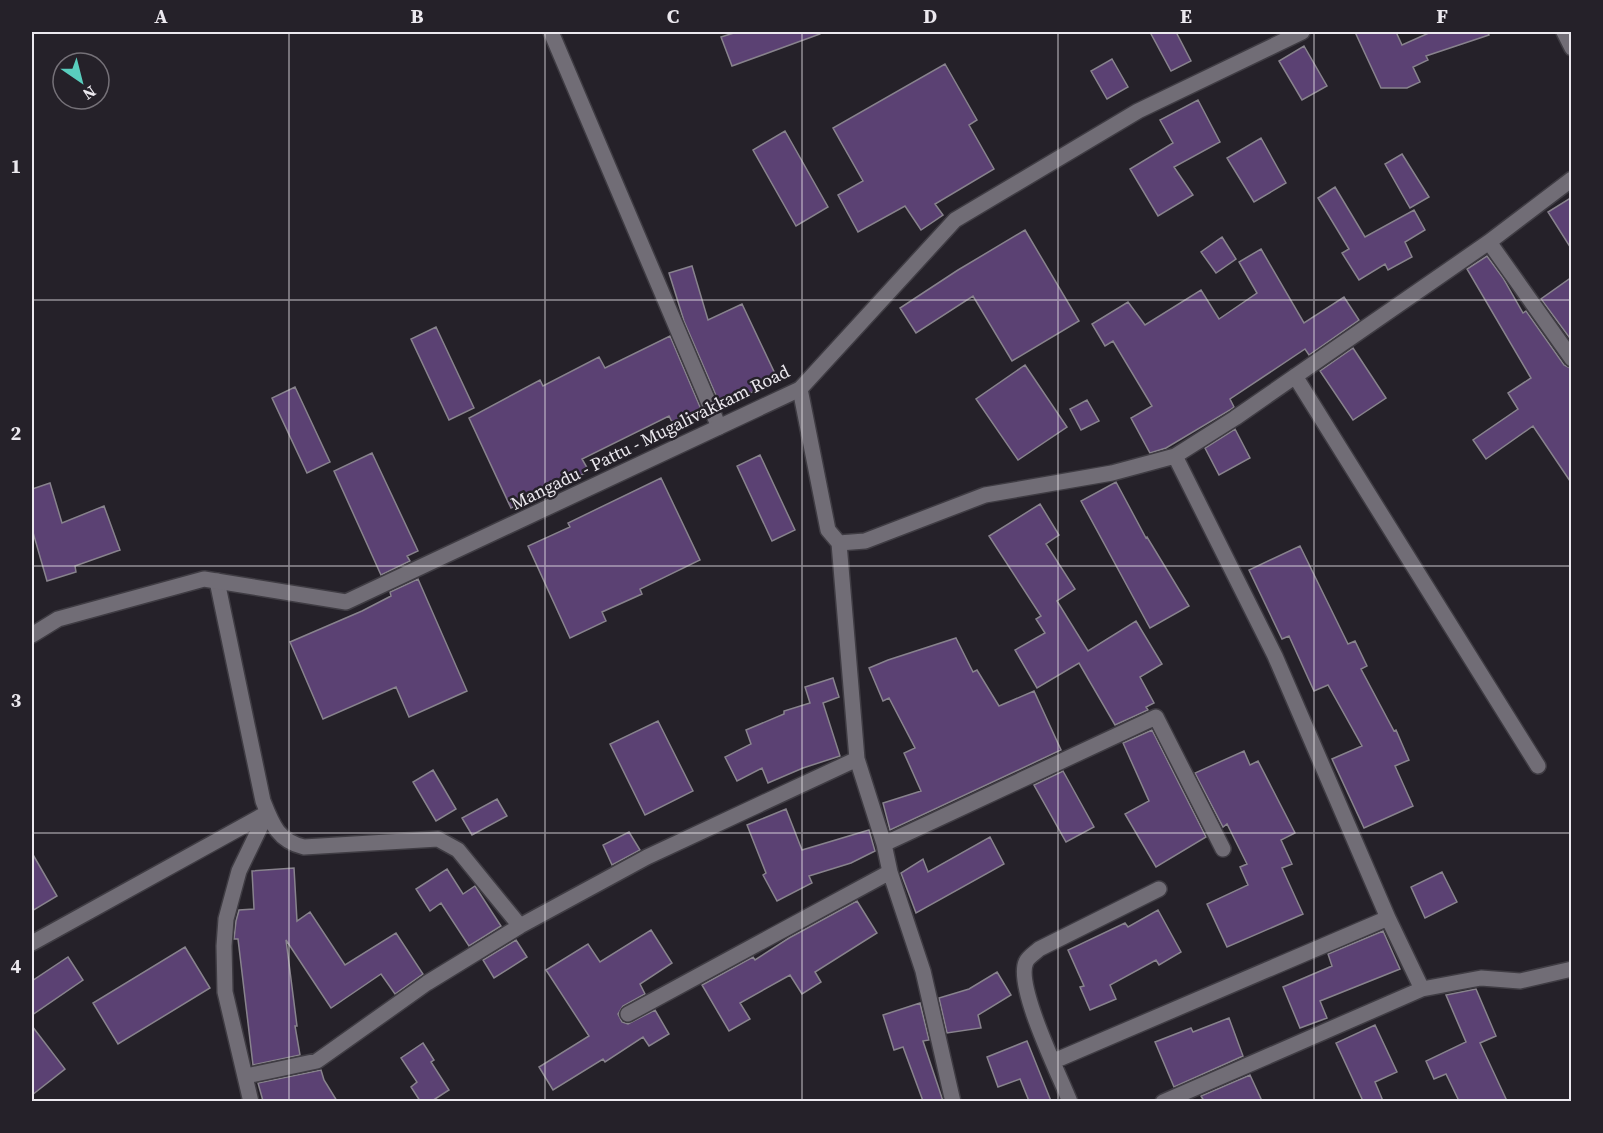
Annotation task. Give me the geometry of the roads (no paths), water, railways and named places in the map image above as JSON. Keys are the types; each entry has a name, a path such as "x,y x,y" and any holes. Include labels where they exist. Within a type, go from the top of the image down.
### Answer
{"street":[{"path":"551,32 719,427"},
{"name":"Mangadu - Pattu - Mugalivakkam Road","path":"32,634 58,619 204,579 346,602 800,389 955,220 1137,111 1302,32"},
{"path":"1564,32 1572,48"},
{"path":"839,543 865,541 985,495 1112,473 1175,456 1489,242 1572,179"},
{"path":"1489,242 1572,359"},
{"path":"1295,376 1538,766"},
{"path":"800,389 828,530 839,543 857,759 884,844 890,872 923,970 953,1101"},
{"path":"1175,456 1275,656 1388,918 1422,989"},
{"path":"217,581 263,801 273,827 292,844 304,847 438,839 458,850 520,926"},
{"path":"884,844 1155,717 1223,849"},
{"path":"246,1076 317,1061 427,984 520,926 647,857 857,759"},
{"path":"32,943 267,813"},
{"path":"251,1101 225,992 224,946 226,919 238,871 267,813"},
{"path":"628,1014 890,872"},
{"path":"1070,1101 1029,1004 1023,977 1026,961 1039,949 1159,889"},
{"path":"1054,1061 1388,918"},
{"path":"1163,1101 1422,989 1481,978 1520,981 1572,969"}]}
